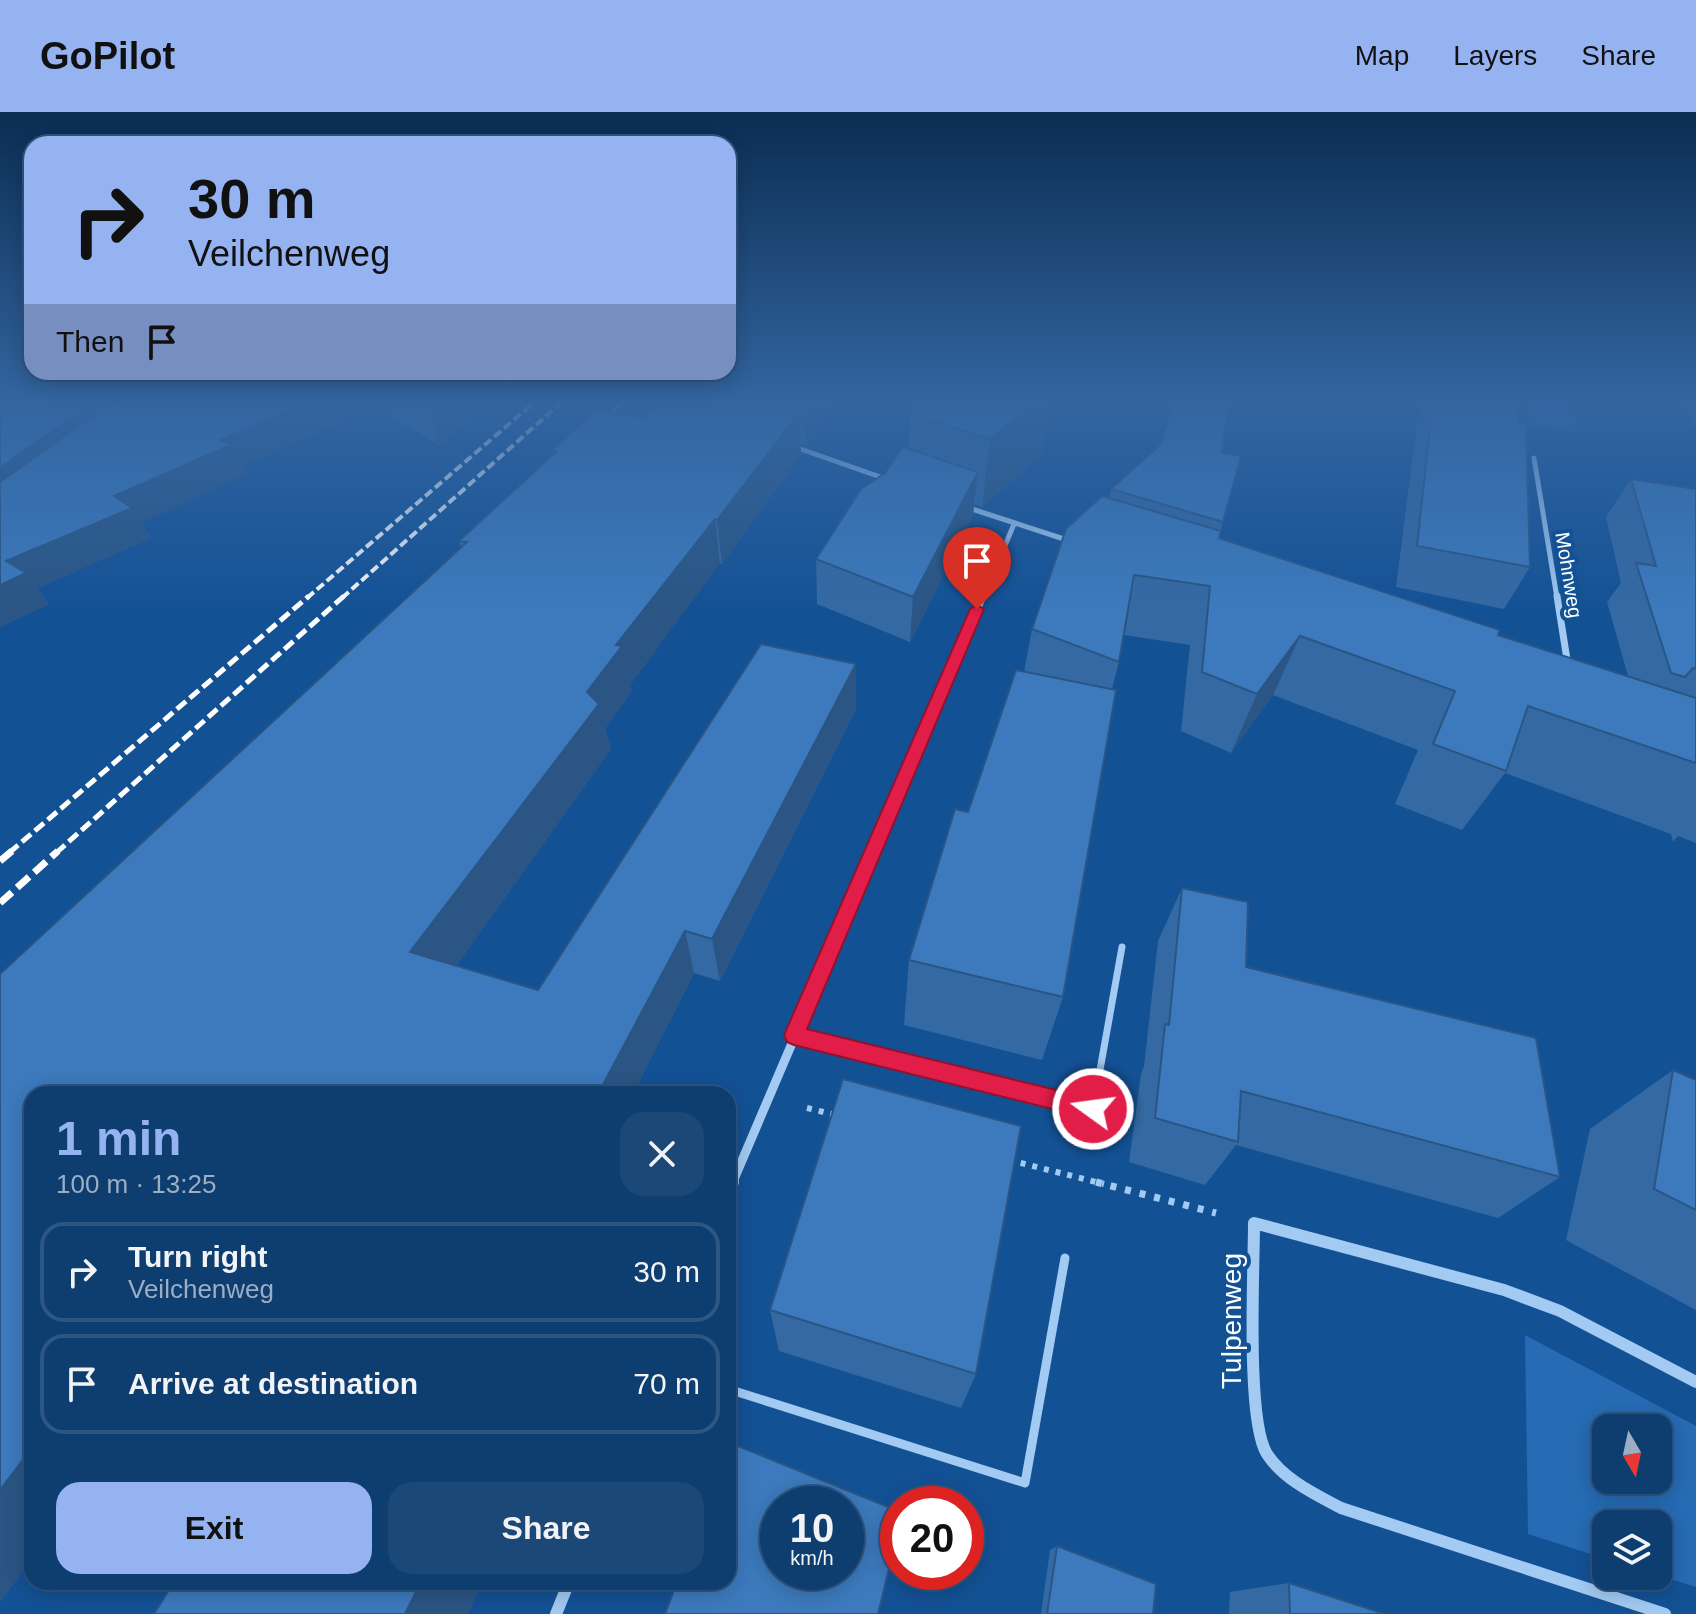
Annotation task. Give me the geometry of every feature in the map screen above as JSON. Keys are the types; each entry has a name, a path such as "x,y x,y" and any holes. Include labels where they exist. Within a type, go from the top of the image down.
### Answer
{"street":[{"path":"861,470 897,483"},
{"name":"Mohnweg","path":"1536,470 1571,682"},
{"path":"955,503 1074,542"},
{"path":"736,1175 1014,524"},
{"name":"Tulpenweg","path":"1665,1614 1341,1508 1298,1485 1267,1454 1255,1419 1254,1223 1504,1290 1560,1311 1696,1382"},
{"path":"556,1614 566,1590"}],"lane":[{"path":"794,1035 1093,1109 1122,947"},
{"path":"736,1392 1025,1483 1065,1258"}],"path":[{"path":"768,1097 844,1117"},
{"path":"996,1156 1254,1223"}],"shaded area":[{"path":"1525,1335 1696,1426 1696,1587 1672,1579 1672,1510 1592,1510 1592,1555 1528,1534"}],"building":[{"path":"17,470 173,470 114,496 132,508 6,561 26,573 0,585 0,482"},
{"path":"536,470 755,470 616,645 622,646 587,692 599,704 410,952 538,990 761,644 856,664 712,939 685,931 602,1086 24,1086 24,1458 0,1490 0,974 467,542 459,541"},
{"path":"887,470 978,472 913,597 816,559 861,489"},
{"path":"1132,470 1237,470 1223,522 1111,489"},
{"path":"1425,470 1527,470 1530,567 1417,546"},
{"path":"1631,479 1696,489 1696,669 1693,668 1685,677 1671,673 1636,563 1656,566"},
{"path":"1102,496 1221,531 1219,538 1500,630 1498,635 1696,698 1696,763 1528,706 1506,771 1433,744 1455,691 1300,636 1257,694 1202,672 1210,586 1134,575 1119,662 1032,629 1066,529"},
{"path":"1016,670 1116,690 1063,997 909,960 955,809 968,812"},
{"path":"1182,888 1248,902 1246,967 1536,1038 1560,1177 1241,1091 1238,1142 1155,1118 1165,1024 1169,1025"},
{"path":"1673,1070 1696,1080 1696,1210 1654,1189"},
{"path":"843,1079 1021,1126 976,1374 770,1310"},
{"path":"736,1445 836,1486 760,1486 760,1590 864,1590 864,1497 880,1504 880,1590 884,1590 878,1614 665,1614 674,1590 736,1590"},
{"path":"1057,1546 1156,1584 1153,1614 1047,1614"},
{"path":"1289,1583 1385,1614 1290,1614"},
{"path":"169,1590 417,1590 405,1614 154,1614"}],"railway":[{"path":"307,598 456,470"},
{"path":"342,598 485,470"},
{"path":"9,853 309,596"},
{"path":"56,853 344,596"},
{"path":"0,861 12,851"},
{"path":"0,903 58,851"}],"route":[{"path":"977,609 794,1035 1093,1109"}]}
